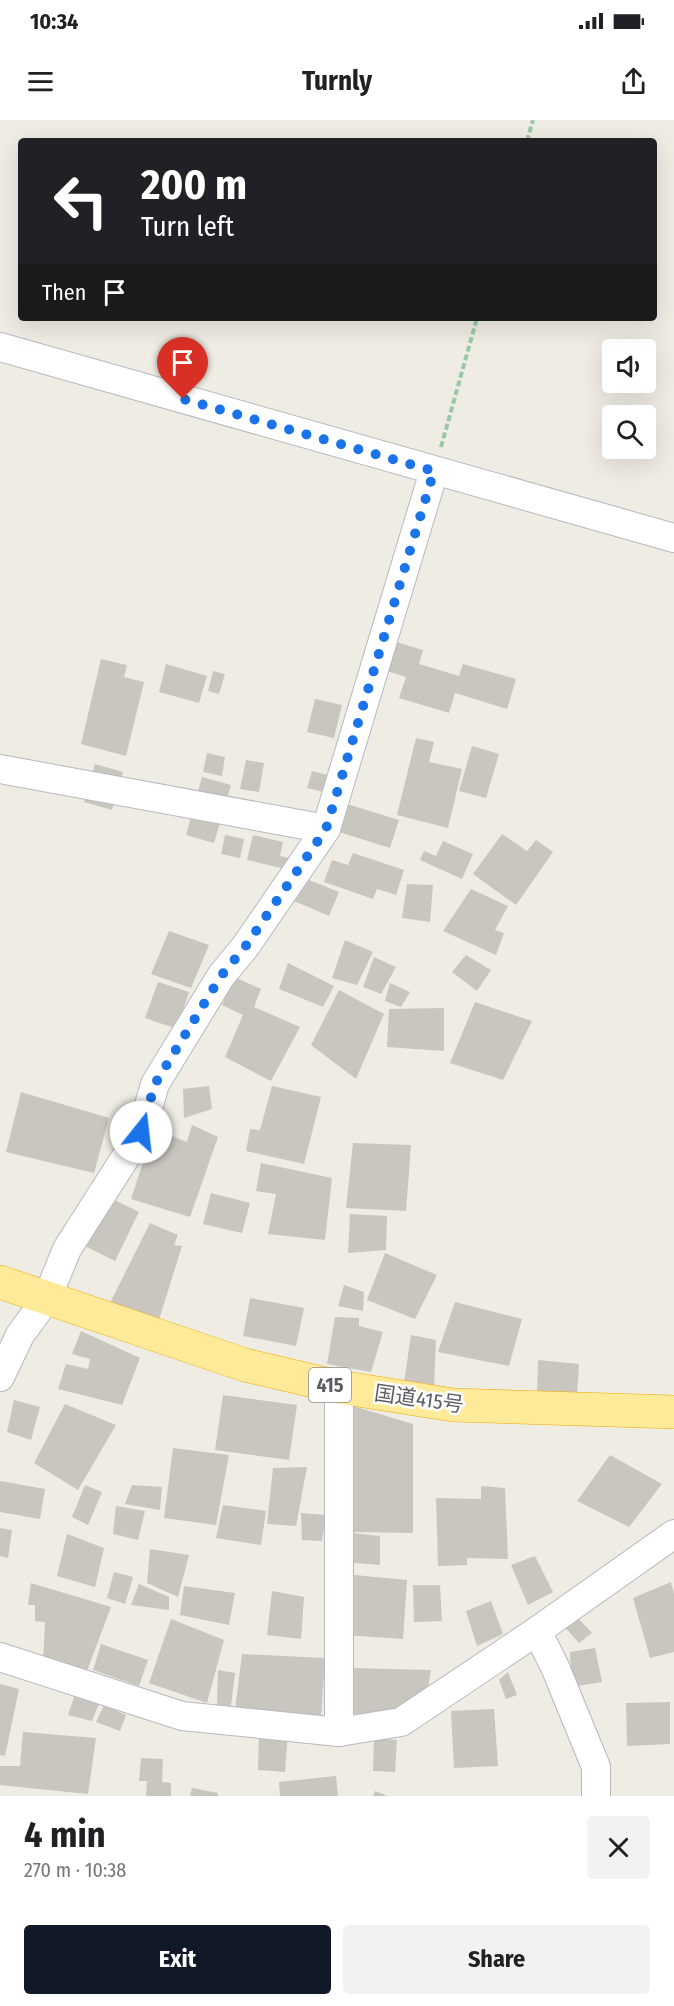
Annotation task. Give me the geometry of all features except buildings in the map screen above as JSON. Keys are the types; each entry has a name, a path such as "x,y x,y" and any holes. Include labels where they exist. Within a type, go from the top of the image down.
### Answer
{"highway":[{"name":"国道415号","path":"0,1282 245,1365 339,1387 453,1405 674,1413"}],"street":[{"path":"0,347 674,538"},
{"path":"0,1377 20,1335 46,1298 67,1249 141,1132 155,1084 221,976 245,947 326,829 434,471"},
{"path":"0,769 326,829"},
{"path":"339,1387 339,1732"},
{"path":"0,1657 182,1716 339,1732 401,1722 537,1631 674,1534"},
{"path":"537,1631 555,1667 596,1767 596,1796"}],"path":[{"path":"528,138 533,120"},
{"path":"434,471 476,321"}],"route":[{"path":"141,1132 155,1084 221,976 245,947 326,829 434,471 183,399"}]}
